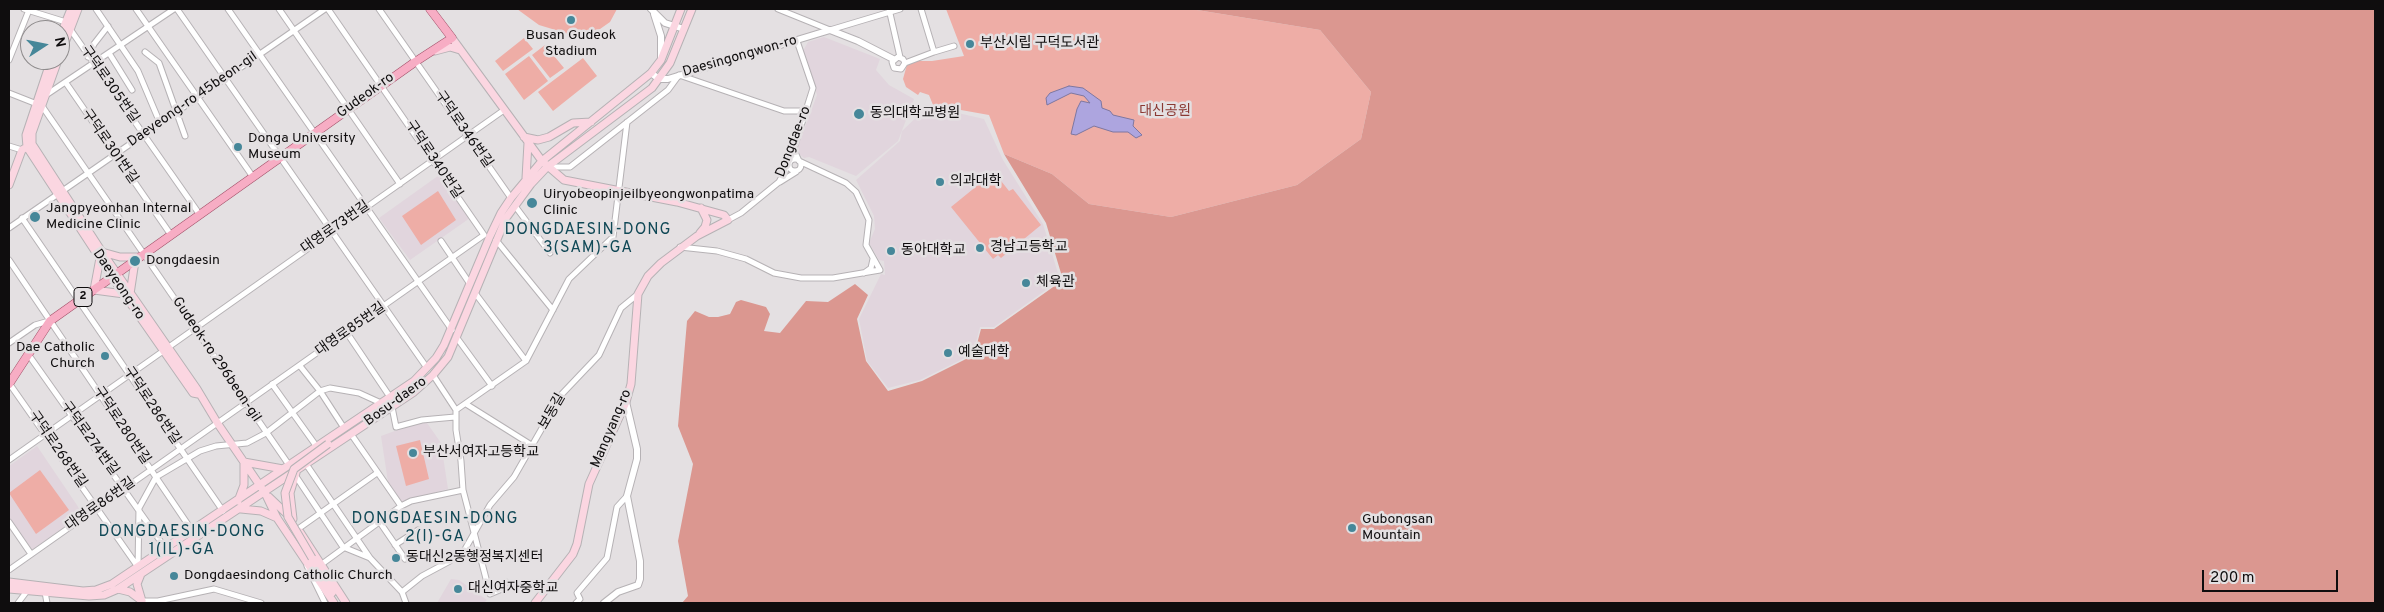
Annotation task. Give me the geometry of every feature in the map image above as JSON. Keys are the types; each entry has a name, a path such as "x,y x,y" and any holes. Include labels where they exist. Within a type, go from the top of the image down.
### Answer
{"main road":[{"path":"70,29 78,9"},
{"path":"430,9 547,168 564,180 701,208 724,215 728,220"},
{"name":"Bosu-daero","path":"9,581 83,591 96,590 140,571 239,505 260,486 286,467 414,381 428,368 440,352 452,330 501,213 511,198 542,161 651,73 661,60 681,9"},
{"name":"Bosu-daero","path":"9,589 89,596 104,595 118,589 166,548 223,511 265,493 296,473 306,464 392,407 433,375 448,357 476,293 490,240 531,184 547,168 652,88 659,80 670,63 692,9"},
{"name":"Gudeok-ro","path":"9,384 50,321 382,85 452,38"},
{"path":"427,54 446,48 461,50"},
{"path":"9,185 27,147 26,136 39,104 48,70"},
{"path":"39,104 46,95 55,70"},
{"path":"526,140 538,140 549,137 573,123 591,122"},
{"path":"526,140 526,178"},
{"name":"Daeyeong-ro","path":"27,147 127,294 197,389 198,394 265,493 293,519 346,603"},
{"path":"697,236 707,223 706,214 701,208"},
{"name":"Mangyang-ro","path":"535,603 578,544 589,484 626,402 631,384 638,294 648,276 680,247 728,220"},
{"path":"101,255 139,257 127,294 94,290 101,255"},
{"path":"338,603 288,516 285,493 294,469 328,444 404,394 414,381"},
{"path":"276,518 261,511 239,505 244,484 244,462 286,467"},
{"path":"293,519 290,492 296,473"},
{"name":"Daeyeong-ro","path":"265,493 276,518 334,603"},
{"path":"140,571 137,584 142,601"},
{"path":"118,589 130,592 142,601"}],"street":[{"path":"9,60 26,9 60,20"},
{"path":"96,9 138,71 160,123"},
{"path":"136,9 253,177"},
{"path":"46,95 176,9 428,368"},
{"path":"228,9 316,132 452,330"},
{"path":"279,9 400,184"},
{"name":"Daeyeong-ro 45beon-gil","path":"9,228 223,78 326,9"},
{"name":"구덕로340번길","path":"326,9 382,85 490,240 553,310"},
{"name":"구덕로346번길","path":"379,9 511,198"},
{"name":"Daesingongwon-ro","path":"778,9 858,41 893,59"},
{"name":"Daesingongwon-ro","path":"659,80 668,80 679,75 900,9"},
{"path":"922,9 934,52"},
{"path":"652,11 665,23 684,29"},
{"path":"652,11 661,36 661,60"},
{"path":"889,11 900,57 904,62"},
{"path":"88,56 108,26"},
{"name":"구덕로305번길","path":"70,29 200,215"},
{"path":"9,40 15,42"},
{"name":"Dongdae-ro","path":"728,220 741,213 779,182 789,164 813,88 797,40"},
{"path":"904,62 954,46"},
{"path":"145,52 159,63 185,136"},
{"path":"109,54 132,90"},
{"path":"900,57 893,59 892,66 897,69 904,66 904,62"},
{"path":"651,73 659,80"},
{"path":"547,168 570,167 668,90 679,75 784,111 807,111"},
{"name":"구덕로301번길","path":"66,83 171,235"},
{"path":"9,93 39,104"},
{"name":"Gudeok-ro 296beon-gil","path":"39,104 89,173 139,257 194,327 247,404 286,467"},
{"name":"대영로73번길","path":"9,460 194,327 504,110"},
{"path":"456,410 526,361 569,279 613,237 627,122"},
{"path":"9,146 27,147"},
{"path":"793,148 801,166 798,171"},
{"path":"680,247 717,251 746,259 774,273 801,278 833,278 880,270 866,245 870,226 868,213 856,192 846,183 794,159 789,164 790,169 798,171"},
{"path":"779,182 798,171 810,167"},
{"path":"515,206 550,253"},
{"name":"구덕로286번길","path":"22,218 223,511"},
{"name":"대영로85번길","path":"218,424 272,384 453,258 490,240"},
{"path":"441,241 470,284"},
{"path":"862,274 871,268 873,258"},
{"name":"구덕로280번길","path":"9,260 192,532"},
{"path":"476,293 526,361"},
{"name":"보동길","path":"402,592 422,576 450,562 464,551 474,537 490,505 514,477 561,394 599,355 621,308 638,294"},
{"path":"9,343 36,325 50,321"},
{"path":"347,333 390,397"},
{"path":"457,338 492,386"},
{"name":"구덕로274번길","path":"28,354 166,548"},
{"path":"300,366 320,391 344,428"},
{"path":"433,375 456,410 455,417 463,490 490,594 502,589 506,582"},
{"name":"구덕로268번길","path":"9,384 46,433 140,571"},
{"path":"272,384 317,447"},
{"path":"140,571 139,508 156,477 200,451 231,444 247,443 266,433 320,391 330,388 359,393 381,403"},
{"path":"604,603 618,592 638,585 640,579 640,561 627,496 637,459 637,449 626,402"},
{"path":"466,404 533,446"},
{"path":"392,407 396,427 422,420 455,417"},
{"name":"대영로86번길","path":"9,570 218,424"},
{"path":"351,434 401,506"},
{"path":"306,464 370,558 402,592 406,603"},
{"path":"298,529 377,472"},
{"path":"296,473 344,547 370,558"},
{"path":"322,564 401,506 422,498 463,490"},
{"path":"576,603 580,599 577,593 607,558 617,507 627,496"},
{"path":"379,521 405,559"},
{"path":"9,522 31,554"},
{"path":"396,545 418,530"},
{"path":"303,556 311,577 325,603"},
{"path":"9,570 9,581"},
{"path":"142,601 158,601 214,590 261,603"},
{"path":"18,603 27,591"},
{"path":"45,592 47,603"}],"shaded area":[{"path":"1191,9 2375,9 2375,603 682,603 688,596 678,541 693,464 678,426 687,321 695,311 709,317 718,317 730,314 736,302 741,300 766,307 770,314 764,331 780,333 806,301 828,302 855,284 868,295 857,319 866,361 888,391 922,381 974,355 981,329 994,329 1063,280 1046,223 1004,154 1052,174 1089,204 1171,217 1297,185 1361,139 1371,92 1320,30"},
{"name":"동의대학교병원","path":"824,37 880,59 876,70 889,85 914,99 898,141 856,176 809,157 804,158 796,151 817,95 803,51 808,42"},
{"path":"1069,86 1083,88 1101,101 1102,108 1110,111 1113,115 1134,120 1133,126 1142,135 1136,138 1128,132 1113,132 1094,126 1076,135 1071,134 1077,109 1081,101 1090,103 1084,96 1071,93 1047,105 1046,98 1050,93"},
{"path":"932,107 984,119 1003,160 1043,224 1060,280 994,327 980,327 973,354 920,380 888,388 867,361 859,319 881,274 885,275 884,261 879,260 869,243 875,229 874,216 856,180 900,141 902,131 926,108"},
{"path":"442,173 470,218 410,260 379,218"},
{"name":"부산서여자고등학교","path":"425,420 441,443 448,489 402,502 388,482 381,436"},
{"path":"37,446 83,514 32,550 9,517 9,466"},
{"name":"대신여자중학교","path":"451,579 459,580 487,600 484,603 437,603"}],"green space":[{"name":"Busan Gudeok Stadium","path":"517,9 617,9 610,22 600,29 572,35 539,25"},
{"name":"대신공원","path":"946,9 1191,9 1320,30 1371,92 1361,139 1297,185 1171,217 1089,204 1052,174 1004,154 989,115 933,105 929,95 920,92 918,95 906,87 903,79 908,61 932,61 964,56"},
{"path":"524,38 533,49 503,71 495,61"},
{"path":"545,45 564,68 550,78 532,55"},
{"path":"529,56 548,81 524,100 505,74"},
{"path":"583,58 597,76 553,111 538,92"},
{"path":"994,172 1009,191 1013,189 1041,225 1001,258 998,255 993,259 951,207"},
{"path":"438,191 456,220 421,245 402,216"},
{"path":"420,440 429,479 406,486 396,446"},
{"path":"40,470 69,510 36,534 9,493"}],"place":[{"name":"Busan Gudeok Stadium","path":"571,20"},
{"name":"부산시립 구덕도서관","path":"970,44"},
{"name":"동의대학교병원","path":"859,114"},
{"name":"Donga University Museum","path":"238,147"},
{"name":"의과대학","path":"940,182"},
{"name":"Uiryobeopinjeilbyeongwonpatima Clinic","path":"532,203"},
{"name":"Jangpyeonhan Internal Medicine Clinic","path":"35,217"},
{"name":"경남고등학교","path":"980,248"},
{"name":"동아대학교","path":"891,251"},
{"name":"Dongdaesin","path":"135,261"},
{"name":"체육관","path":"1026,283"},
{"name":"예술대학","path":"948,353"},
{"name":"Dae Catholic Church","path":"105,356"},
{"name":"부산서여자고등학교","path":"413,453"},
{"name":"Gubongsan Mountain","path":"1352,528"},
{"name":"동대신2동행정복지센터","path":"396,558"},
{"name":"Dongdaesindong Catholic Church","path":"174,576"},
{"name":"대신여자중학교","path":"458,589"}],"district":[{"name":"DONGDAESIN-DONG 3(SAM)-GA","path":"588,240"},
{"name":"DONGDAESIN-DONG 2(I)-GA","path":"435,529"},
{"name":"DONGDAESIN-DONG 1(IL)-GA","path":"182,542"}]}
